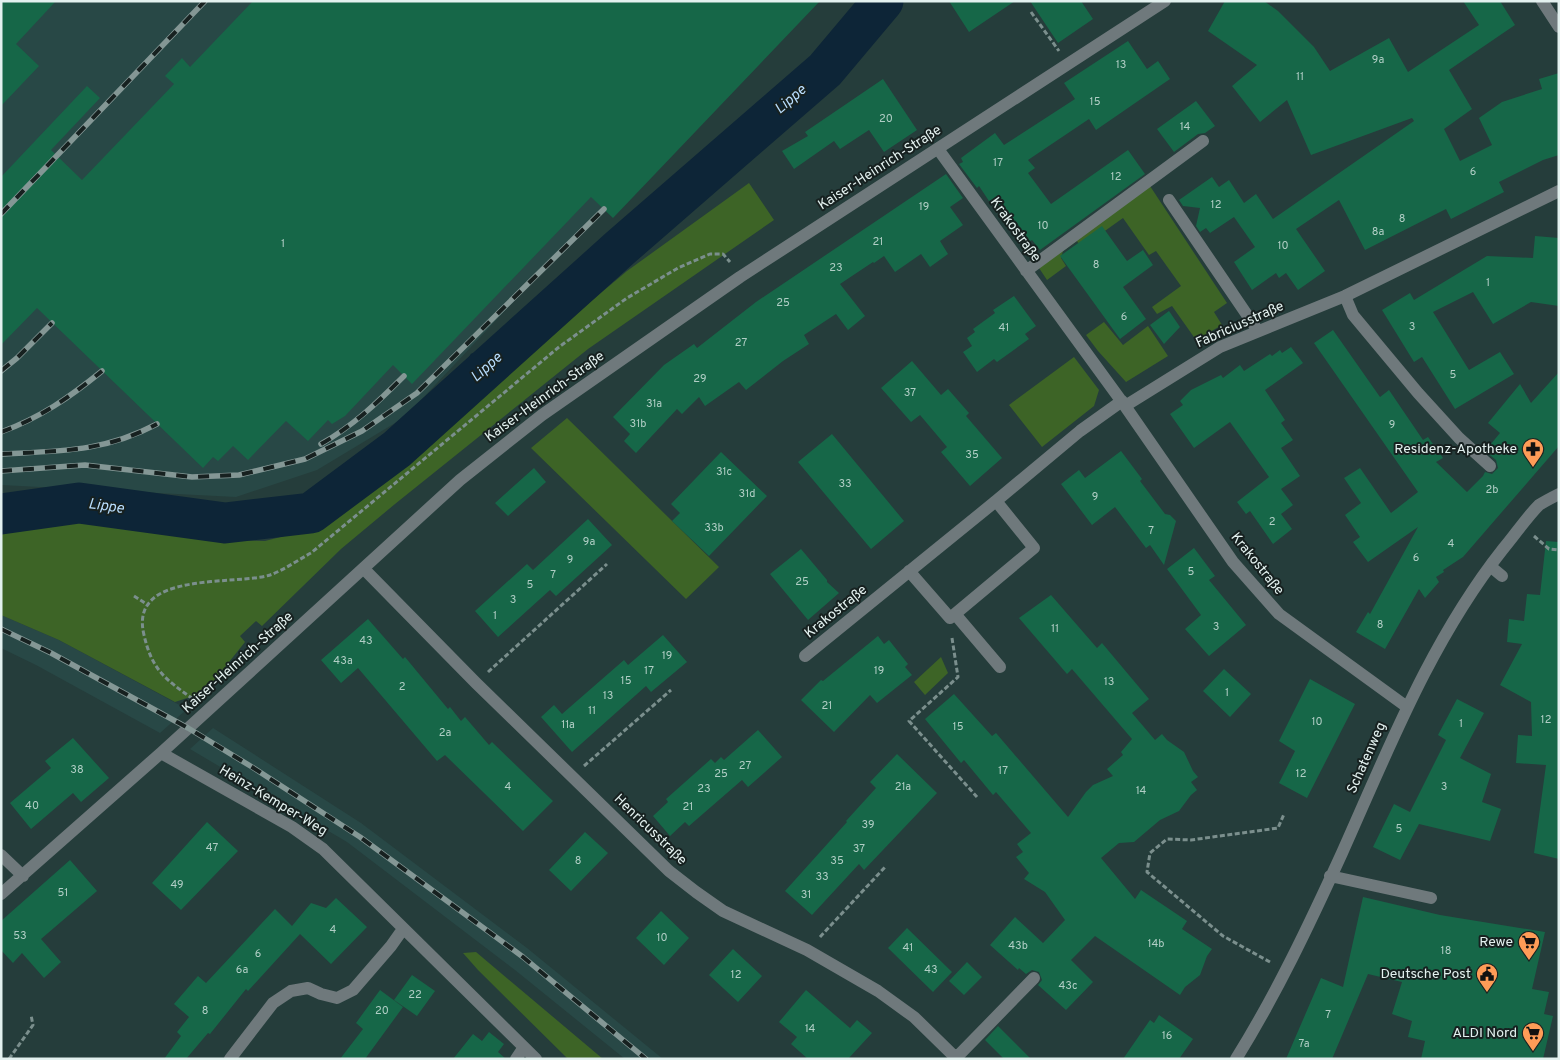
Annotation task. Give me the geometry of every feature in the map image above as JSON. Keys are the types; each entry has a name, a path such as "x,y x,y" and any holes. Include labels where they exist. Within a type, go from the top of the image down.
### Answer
{"street":[{"name":"Kaiser-Heinrich-Straße","path":"1,894 161,753 460,480 542,415 740,277 1165,1"},
{"path":"1542,1 1559,27"},
{"path":"1026,271 1203,141"},
{"name":"Krakostraße","path":"938,148 1123,404 1233,562 1279,614 1406,707"},
{"name":"Fabriciusstraße","path":"1123,404 1220,347 1345,296 1559,191"},
{"path":"1169,200 1258,331"},
{"path":"1345,296 1353,315 1418,393 1459,438 1490,466"},
{"name":"Krakostraße","path":"805,656 1080,431 1123,404"},
{"name":"Schatenweg","path":"1236,1059 1251,1035 1285,970 1330,876 1406,707 1449,627 1490,566 1540,504 1559,494"},
{"path":"952,616 1034,548 996,501"},
{"path":"1490,566 1502,576"},
{"name":"Henricusstraße","path":"364,569 476,683 669,871 723,911 807,950 878,991 914,1017 956,1059 1034,978"},
{"path":"909,571 1000,667"},
{"name":"Heinz-Kemper-Weg","path":"161,753 292,827 323,849 536,1059"},
{"path":"1,855 23,876"},
{"path":"1330,876 1431,898"},
{"path":"230,1059 273,1003 291,991 308,988 320,994 337,998 352,990 391,946 403,929"},
{"path":"516,1059 524,1047"}],"path":[{"path":"1031,12 1068,64"},
{"path":"208,710 163,677 148,651 141,624 145,609 153,597 177,586 271,575 311,553 559,347 627,298 678,268 710,254 723,254 740,277"},
{"path":"1522,526 1549,549 1559,550"},
{"path":"476,683 607,564"},
{"path":"134,596 148,605"},
{"path":"952,616 958,677 909,721 977,796"},
{"path":"572,776 671,690"},
{"path":"1284,814 1278,828 1191,840 1167,839 1150,853 1147,872 1223,936 1285,970"},
{"path":"807,950 886,866"},
{"path":"9,1059 33,1025 31,1015"}],"shaded area":[{"path":"1,1 797,1 405,417 317,470 236,497 1,485"},
{"path":"1,615 59,640 187,709 160,733 36,665 1,648"},
{"path":"213,728 361,823 527,948 663,1059 625,1059 515,970 347,842 190,749"}],"green space":[{"path":"749,183 774,220 588,349 395,504 341,549 262,626 256,621 240,636 245,642 205,692 175,702 59,640 1,615 1,534 57,517 110,520 206,539 265,541 304,531 356,503 407,461 509,370 627,271"},
{"path":"1150,186 1227,303 1214,312 1222,325 1196,340 1172,306 1157,314 1152,307 1181,286 1156,251 1149,255 1123,218 1081,248 1077,241 1063,251 1061,258 1066,266 1047,280 1039,268"},
{"path":"1104,322 1123,345 1148,326 1168,356 1126,382 1086,335"},
{"path":"1074,357 1099,390 1094,406 1042,447 1009,405"},
{"path":"567,418 719,567 686,599 531,448"},
{"path":"941,657 948,673 925,695 914,682"},
{"path":"476,952 603,1059 568,1059 463,953"}],"building":[{"path":"1,1 56,1 16,44 39,66 1,106"},
{"path":"253,1 820,1 613,218 591,197 412,384 393,365 345,416 332,424 328,420 308,441 286,421 248,460 233,446 218,461 213,457 203,468 37,308 1,345 1,177 87,86 100,98 51,150 82,180 174,84 165,76 182,58 190,67"},
{"path":"949,1 1015,1 969,32"},
{"path":"1030,1 1081,1 1093,19 1058,43"},
{"path":"1225,1 1264,1 1278,11 1314,47 1330,71 1389,38 1408,72 1479,25 1463,1 1500,1 1515,25 1449,70 1472,109 1444,129 1460,161 1492,145 1479,118 1502,102 1542,89 1539,79 1559,73 1559,155 1543,160 1499,182 1504,192 1451,219 1446,209 1365,250 1339,200 1296,229 1325,271 1298,290 1286,273 1279,278 1276,273 1252,290 1234,262 1255,247 1234,217 1210,233 1206,228 1200,232 1196,226 1200,208 1183,206 1179,200 1212,177 1219,187 1229,180 1244,203 1256,194 1273,219 1414,121 1412,118 1311,155 1287,100 1260,122 1232,86 1257,65 1208,31"},
{"path":"1128,41 1147,69 1158,61 1170,79 1096,130 1089,119 1028,160 1035,168 1028,173 1051,204 1128,150 1145,174 1040,250 1032,240 1030,241 1015,220 1009,225 979,186 977,188 959,164 963,162 961,158 995,133 1004,145 1075,99 1064,83"},
{"path":"883,79 917,130 884,152 869,130 840,149 834,141 794,169 782,151 808,136 805,132"},
{"path":"1196,101 1215,126 1205,133 1198,134 1174,152 1157,129"},
{"path":"946,174 963,198 950,207 963,225 940,241 948,254 930,267 921,254 895,272 884,256 873,262 840,284 865,316 848,330 836,314 804,335 809,344 783,361 746,390 739,382 705,406 699,397 682,414 677,409 636,453 624,441 630,434 613,417 664,365 694,344 697,348 756,302"},
{"path":"1102,226 1127,261 1143,250 1153,265 1123,287 1146,319 1120,339 1060,256"},
{"path":"1535,236 1559,238 1559,306 1531,302 1493,324 1473,292 1433,312 1469,370 1500,352 1514,374 1455,409 1422,357 1414,362 1382,310 1410,293 1414,300 1487,256 1533,258"},
{"path":"1014,296 1036,326 1025,334 1029,339 997,362 994,359 977,372 963,352 972,346 967,338 975,332 973,329 995,313 993,310"},
{"path":"1169,311 1180,327 1164,344 1150,325"},
{"path":"1333,330 1380,397 1389,390 1423,440 1428,437 1443,458 1436,462 1467,492 1485,472 1492,474 1498,468 1496,460 1485,451 1500,433 1488,423 1520,384 1531,403 1559,372 1559,446 1463,557 1436,577 1439,582 1425,598 1419,589 1385,649 1356,632 1368,612 1370,614 1418,527 1368,562 1353,542 1360,537 1345,515 1361,503 1344,478 1360,468 1391,513 1418,492 1314,343"},
{"path":"1291,347 1303,363 1265,390 1285,420 1281,423 1293,440 1281,448 1300,476 1281,489 1293,505 1281,514 1292,529 1273,544 1250,511 1246,514 1237,502 1269,477 1230,422 1194,448 1170,414 1183,405 1180,401 1191,390 1221,375 1223,378 1240,365 1244,371 1270,354 1272,356 1280,350 1282,353"},
{"path":"912,361 941,395 948,389 969,413 966,416 1002,458 970,486 941,452 947,447 920,415 911,422 881,388"},
{"path":"832,434 904,521 871,549 798,462"},
{"path":"1121,451 1142,479 1140,481 1165,514 1170,515 1176,521 1164,565 1150,545 1146,548 1115,507 1092,525 1061,484 1079,470 1085,478"},
{"path":"721,452 767,496 709,556 672,521 680,513 671,504"},
{"path":"534,468 546,482 508,516 495,503"},
{"path":"588,519 612,545 556,596 550,590 498,637 475,611 527,564 533,570"},
{"path":"1546,541 1559,542 1559,859 1534,853 1546,765 1516,763 1518,735 1532,736 1531,702 1500,685 1522,644 1507,642 1509,619 1524,621 1527,594 1540,595"},
{"path":"1194,548 1215,576 1209,580 1246,625 1209,656 1185,629 1201,615 1167,569"},
{"path":"801,549 827,582 839,593 808,620 770,574"},
{"path":"1051,595 1097,648 1102,643 1149,699 1132,713 1155,740 1162,734 1184,752 1198,777 1191,782 1197,790 1179,811 1160,820 1134,842 1119,843 1101,858 1135,899 1141,890 1187,921 1182,929 1212,949 1207,956 1200,975 1185,987 1180,995 1095,936 1071,960 1093,982 1066,1010 1038,985 1042,980 1039,972 1032,970 1026,974 1019,968 1018,970 990,945 1015,917 1043,943 1065,920 1045,892 1024,879 1029,873 1016,857 1023,852 1017,844 1031,833 996,792 993,795 964,760 961,763 925,719 954,694 992,736 996,733 1068,817 1093,785 1113,776 1107,769 1123,755 1121,752 1132,739 1072,669 1067,674 1019,618"},
{"path":"368,619 403,659 405,657 448,709 450,707 461,721 465,717 489,745 492,742 553,801 523,831 445,755 437,761 358,668 341,683 321,660"},
{"path":"663,635 687,662 651,692 646,686 572,752 541,717 554,705 562,714 624,660 628,665"},
{"path":"878,636 884,644 889,640 908,664 905,667 912,675 877,703 870,695 834,732 801,700 821,680 823,681"},
{"path":"1224,669 1251,694 1230,717 1203,691"},
{"path":"1310,679 1355,704 1307,798 1279,783 1295,751 1279,741"},
{"path":"1457,699 1484,713 1460,758 1491,774 1482,802 1501,809 1490,841 1419,824 1400,860 1373,847 1394,804 1410,812 1446,740 1438,735"},
{"path":"758,730 782,757 748,787 742,780 689,826 685,822 670,836 653,816 668,802 666,799 711,759 715,763 721,757 724,760"},
{"path":"73,738 109,778 81,802 73,793 31,829 10,803 51,768 45,761"},
{"path":"897,754 937,793 864,870 859,864 812,915 785,891 876,788 870,782"},
{"path":"207,822 238,851 181,910 152,883"},
{"path":"585,832 608,853 571,891 549,870"},
{"path":"70,860 97,891 41,939 61,962 44,978 22,953 13,963 1,950 1,921"},
{"path":"1363,897 1440,915 1545,932 1532,989 1549,992 1544,1014 1553,1016 1543,1059 1421,1059 1425,1041 1408,1037 1412,1021 1392,1014 1402,982 1368,974 1332,1059 1286,1059 1321,978 1343,987"},
{"path":"336,898 367,927 331,964 300,934 248,991 246,989 210,1034 208,1033 186,1059 164,1059 181,1036 177,1032 189,1017 174,1004 198,976 206,983 275,909 292,926 311,903 326,908"},
{"path":"661,911 689,938 664,965 636,938"},
{"path":"907,928 952,972 933,992 888,948"},
{"path":"733,949 762,976 738,1002 709,975"},
{"path":"967,962 982,977 964,995 949,981"},
{"path":"412,975 435,991 417,1016 394,1000"},
{"path":"380,990 403,1007 365,1059 340,1059 363,1029 356,1023"},
{"path":"806,990 850,1028 857,1020 872,1033 848,1059 808,1059 791,1044 797,1037 779,1022"},
{"path":"1159,1015 1193,1039 1179,1059 1123,1059 1150,1020 1154,1023"},
{"path":"998,1026 1031,1059 1004,1059 985,1040"},
{"path":"489,1032 504,1044 498,1052 506,1059 453,1059 473,1034 482,1041"}],"waterway":[{"name":"Lippe","path":"1,514 79,503 225,523 311,513 397,449 620,248 825,70 883,1"},
{"path":"473,357 490,364"}],"railway":[{"path":"1,214 205,1"},
{"path":"1,471 85,465 192,477 239,475 305,459 362,431 417,393 604,209"},
{"path":"1,371 52,323"},
{"path":"1,432 29,420 54,406 102,371"},
{"path":"321,444 333,437 375,404 404,376"},
{"path":"1,454 62,451 100,445 119,440 157,424"},
{"path":"1,629 51,653 188,728 360,837 523,957 646,1059"}],"place":[{"name":"Residenz-Apotheke","path":"1533,468"},
{"name":"Rewe","path":"1529,961"},
{"name":"Deutsche Post","path":"1487,993"},
{"name":"ALDI Nord","path":"1533,1052"}]}
